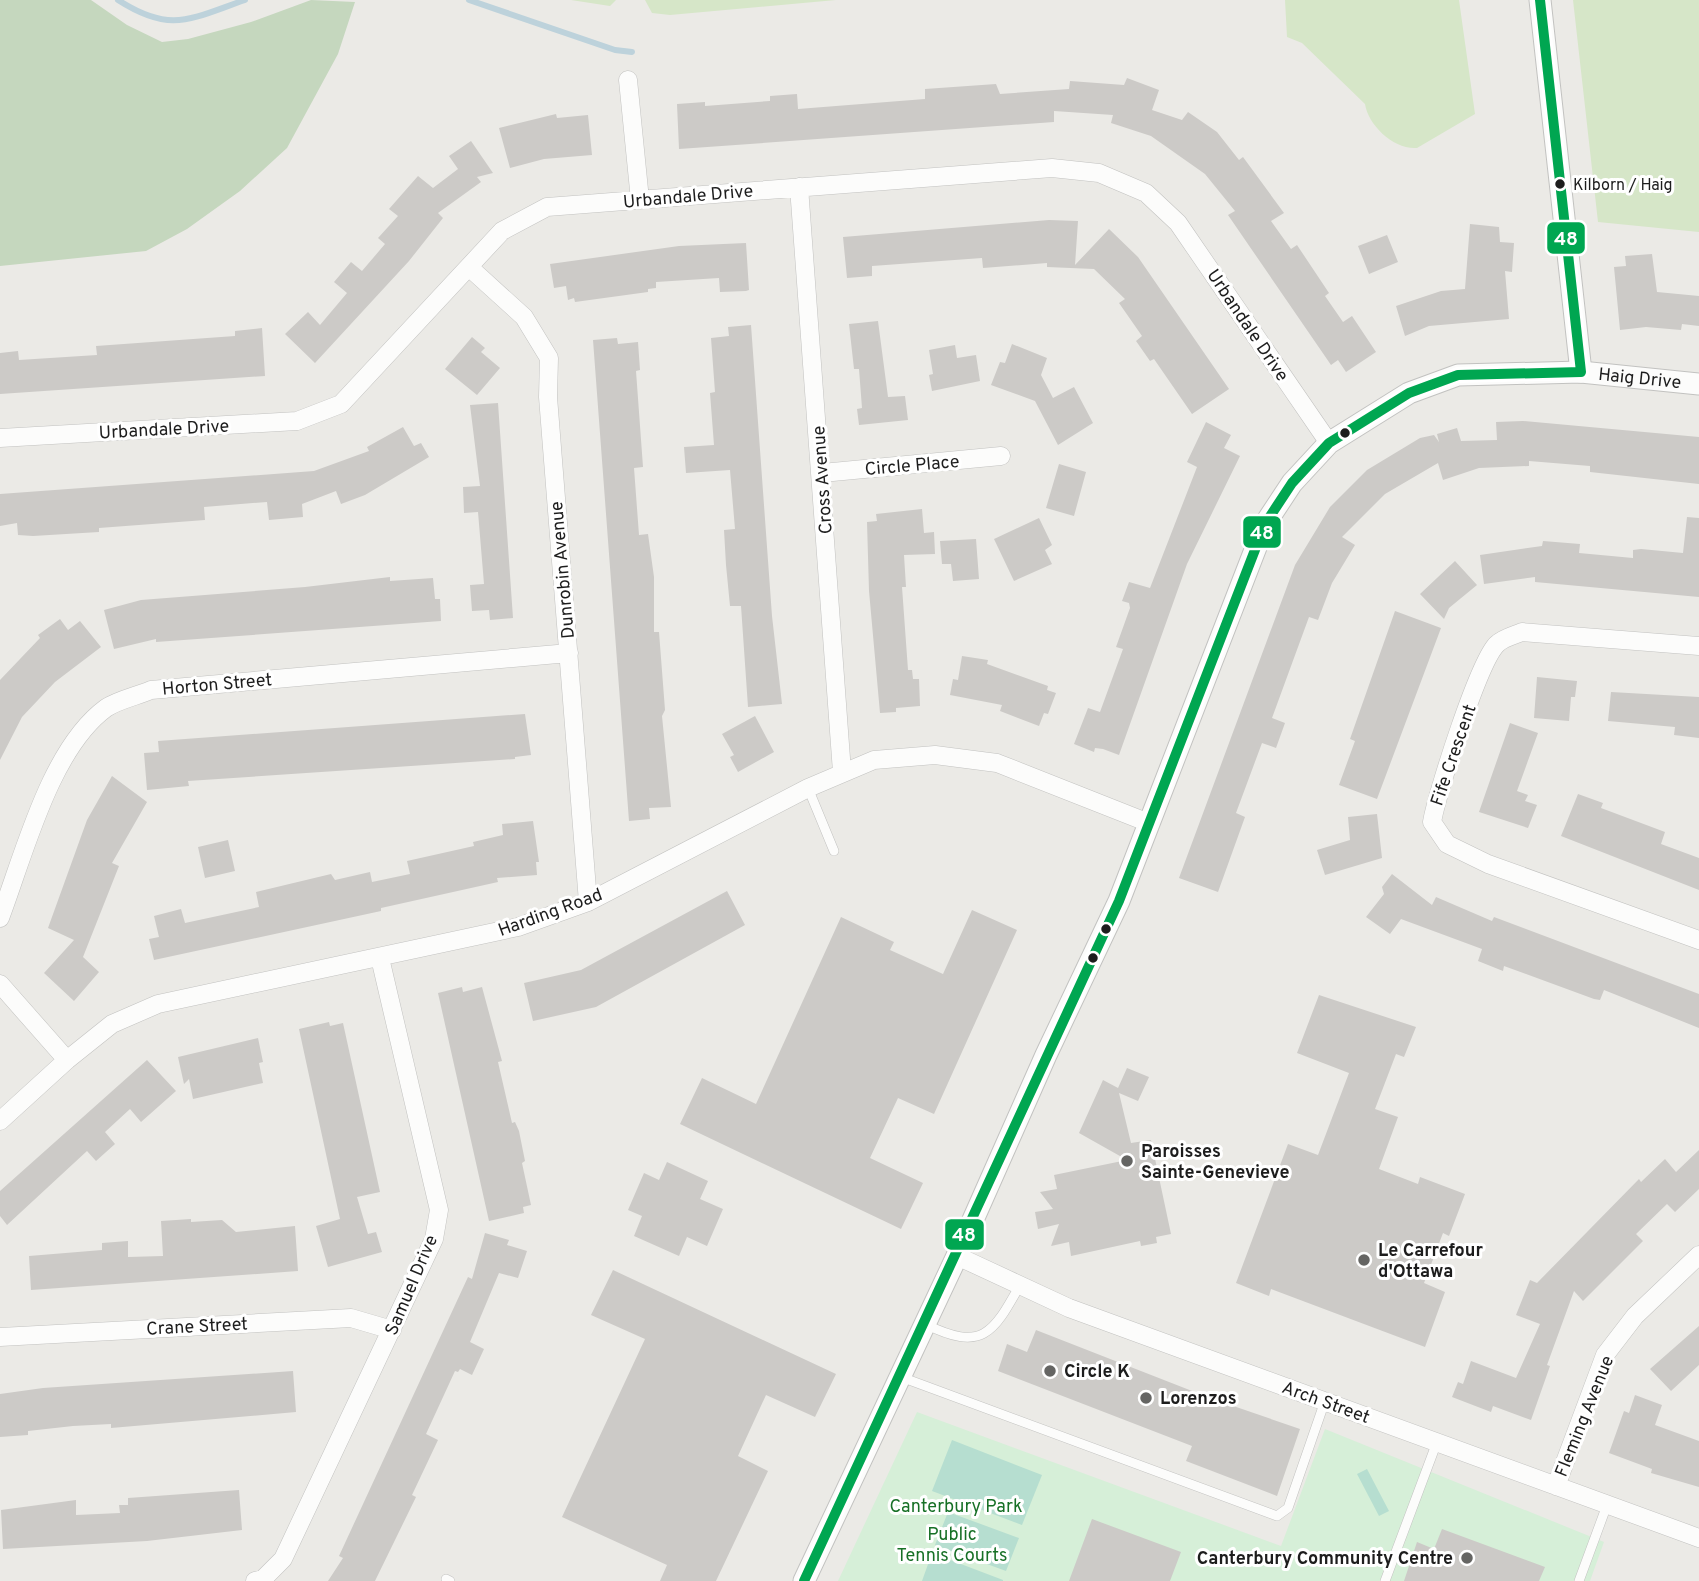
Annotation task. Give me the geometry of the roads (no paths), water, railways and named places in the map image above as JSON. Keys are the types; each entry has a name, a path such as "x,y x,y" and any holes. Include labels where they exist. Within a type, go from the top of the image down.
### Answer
{"street":[{"path":"1540,0 1581,372"},
{"path":"628,80 639,200"},
{"name":"Urbandale Drive","path":"0,438 297,421 341,404 502,231 547,207 1052,168 1099,173 1146,193 1178,223 1329,443"},
{"name":"Cross Avenue","path":"799,187 842,772"},
{"name":"Dunrobin Avenue","path":"470,268 524,317 550,358 548,397 588,902"},
{"name":"Haig Drive","path":"804,1581 901,1377 1119,901 1265,524 1292,482 1329,443 1409,393 1458,375 1581,372 1699,384"},
{"name":"Circle Place","path":"822,473 1001,456"},
{"name":"Fife Crescent","path":"1699,646 1522,632 1497,643 1484,666 1436,798 1432,822 1447,844 1489,864 1699,940"},
{"name":"Horton Street","path":"0,918 50,786 71,743 107,707 151,690 569,653"},
{"name":"Harding Road","path":"0,1121 66,1060 112,1024 158,1004 517,927 588,902 808,788 874,760 936,755 997,763 1149,823"},
{"name":"Samuel Drive","path":"255,1581 263,1579 283,1559 393,1330 433,1239 439,1210 380,958"},
{"path":"0,984 66,1060"},
{"name":"Fleming Avenue","path":"1556,1486 1605,1355 1635,1316 1699,1255"},
{"name":"Arch Street","path":"957,1256 1069,1308 1699,1538"},
{"name":"Crane Street","path":"0,1337 351,1318 393,1330"}],"lane":[{"path":"808,788 834,851"},
{"path":"925,1324 949,1336 974,1337 998,1326 1020,1285"},
{"path":"901,1377 1277,1516 1288,1508 1325,1401"},
{"path":"1385,1581 1437,1442"},
{"path":"1579,1581 1607,1504"}],"waterway":[{"path":"118,0 136,11 167,20 195,17 245,0"},
{"path":"469,0 615,50 632,52"}],"place":[{"name":"Kilborn / Haig","path":"1560,184"},
{"name":"Paroisses Sainte-Genevieve","path":"1127,1161"},
{"name":"Le Carrefour d'Ottawa","path":"1364,1260"},
{"name":"Circle K","path":"1050,1371"},
{"name":"Lorenzos","path":"1146,1398"},
{"name":"Canterbury Community Centre","path":"1467,1558"}],"park label":[{"name":"Canterbury Park","path":"956,1506"},
{"name":"Public Tennis Courts","path":"952,1544"}]}
